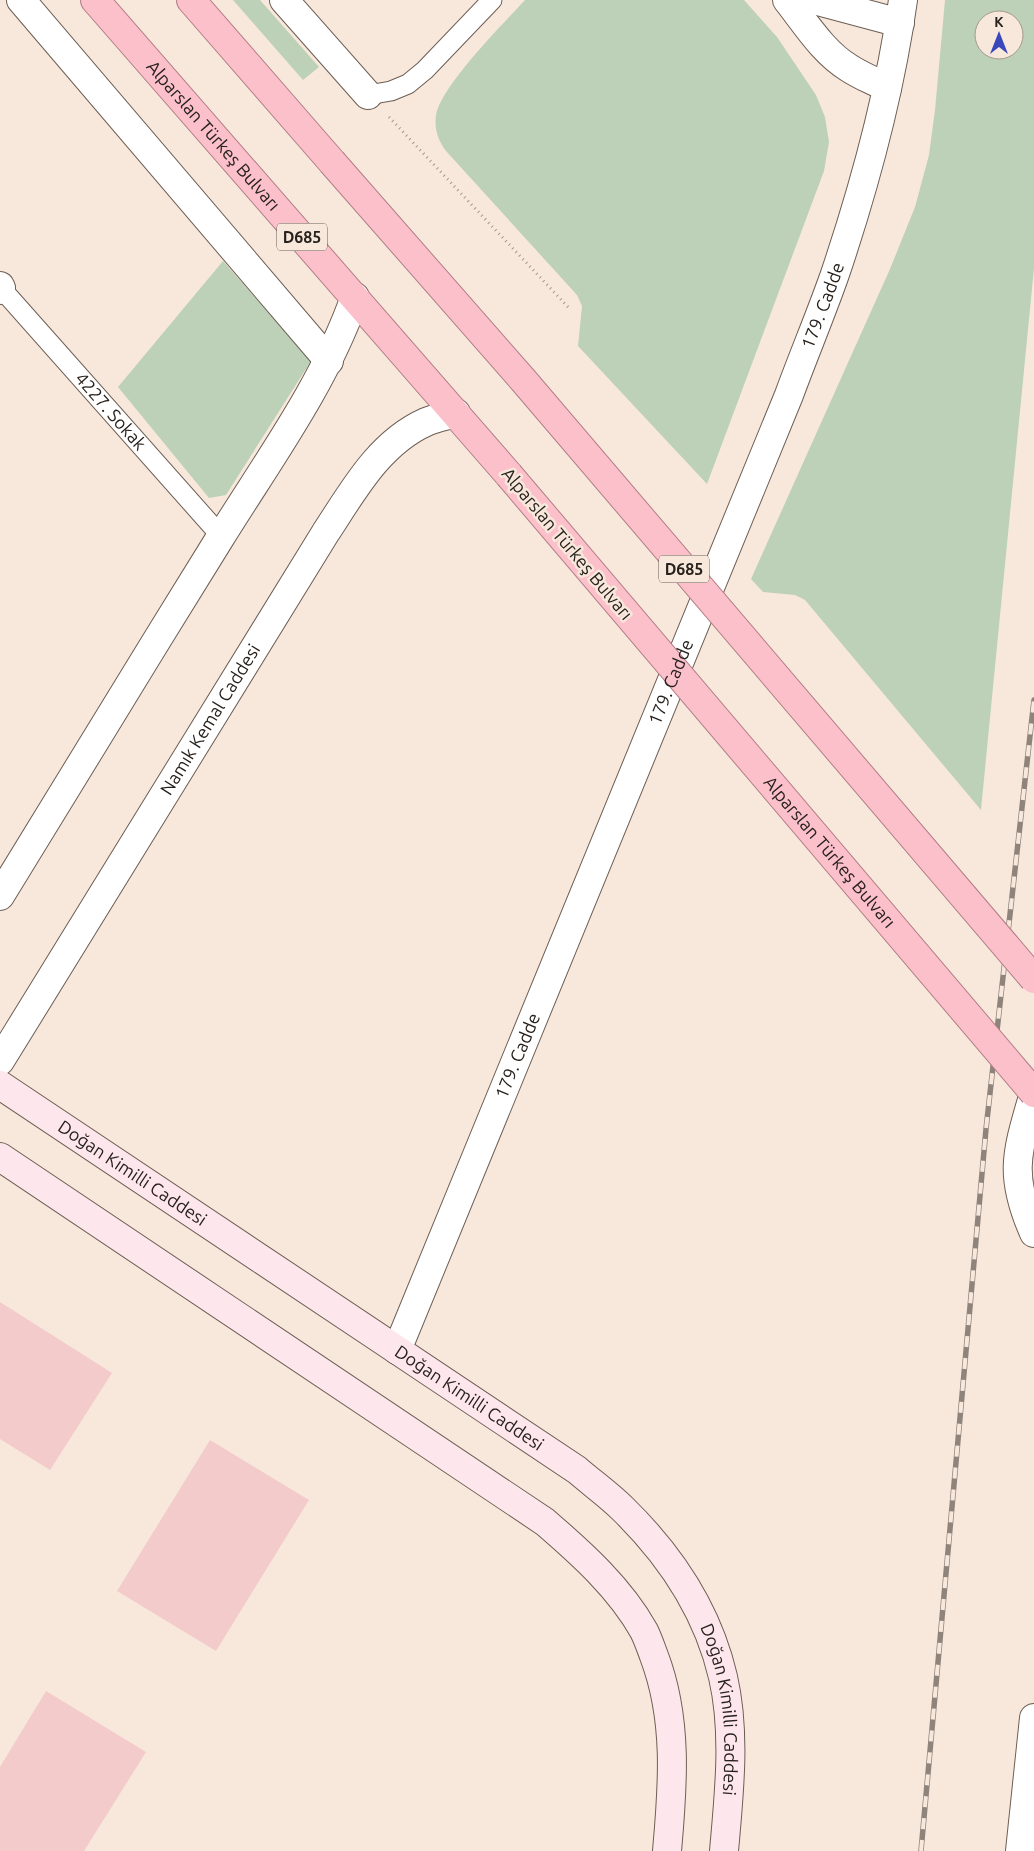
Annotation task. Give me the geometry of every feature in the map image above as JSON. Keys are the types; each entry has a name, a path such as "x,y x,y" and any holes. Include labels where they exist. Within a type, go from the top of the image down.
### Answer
{"highway":[{"name":"Alparslan Türkeş Bulvarı","path":"95,0 456,413 1034,1093"},
{"name":"D685","path":"191,0 524,381 1034,979"}],"main road":[{"name":"Doğan Kimilli Caddesi","path":"0,1085 577,1470 623,1509 660,1549 688,1589 710,1632 723,1678 728,1720 729,1761 724,1851"},
{"path":"0,1157 545,1522 586,1558 618,1593 644,1632 660,1671 669,1714 673,1756 672,1799 667,1851"}],"street":[{"path":"21,0 329,361"},
{"path":"284,0 368,95"},
{"path":"787,0 835,58 849,68 887,88"},
{"path":"814,0 901,11"},
{"name":"179. Cadde","path":"397,1350 788,395 834,274 855,210 887,88 901,11"},
{"path":"0,896 221,536 295,420 329,361 343,331 354,297"},
{"name":"Namık Kemal Caddesi","path":"0,1061 353,491 379,456 403,435 427,422 456,413"},
{"path":"1034,1093 1020,1143 1017,1174 1024,1210 1034,1233"},
{"path":"1020,1851 1034,1718"}],"lane":[{"path":"368,95 391,91 408,84 425,70 492,0"},
{"name":"4227. Sokak","path":"0,288 221,536"}],"path":[{"path":"368,95 569,308"}],"green space":[{"path":"233,0 260,0 319,67 303,80"},
{"path":"525,0 744,0 777,37 816,95 825,117 829,142 824,171 707,484 578,346 582,306 577,295 446,151 439,138 436,130 436,115 440,103 449,88 488,39"},
{"path":"945,0 1034,0 1034,268 981,810 805,600 795,595 763,592 751,579 890,269 915,207 929,155"},
{"path":"223,261 311,361 226,495 209,498 118,387"}],"building":[{"path":"0,1302 112,1373 50,1470 0,1439"},
{"path":"210,1440 309,1500 216,1651 117,1591"},
{"path":"46,1691 146,1752 84,1851 0,1851 0,1767"}],"railway":[{"path":"921,1851 986,1129 1034,700"}]}
